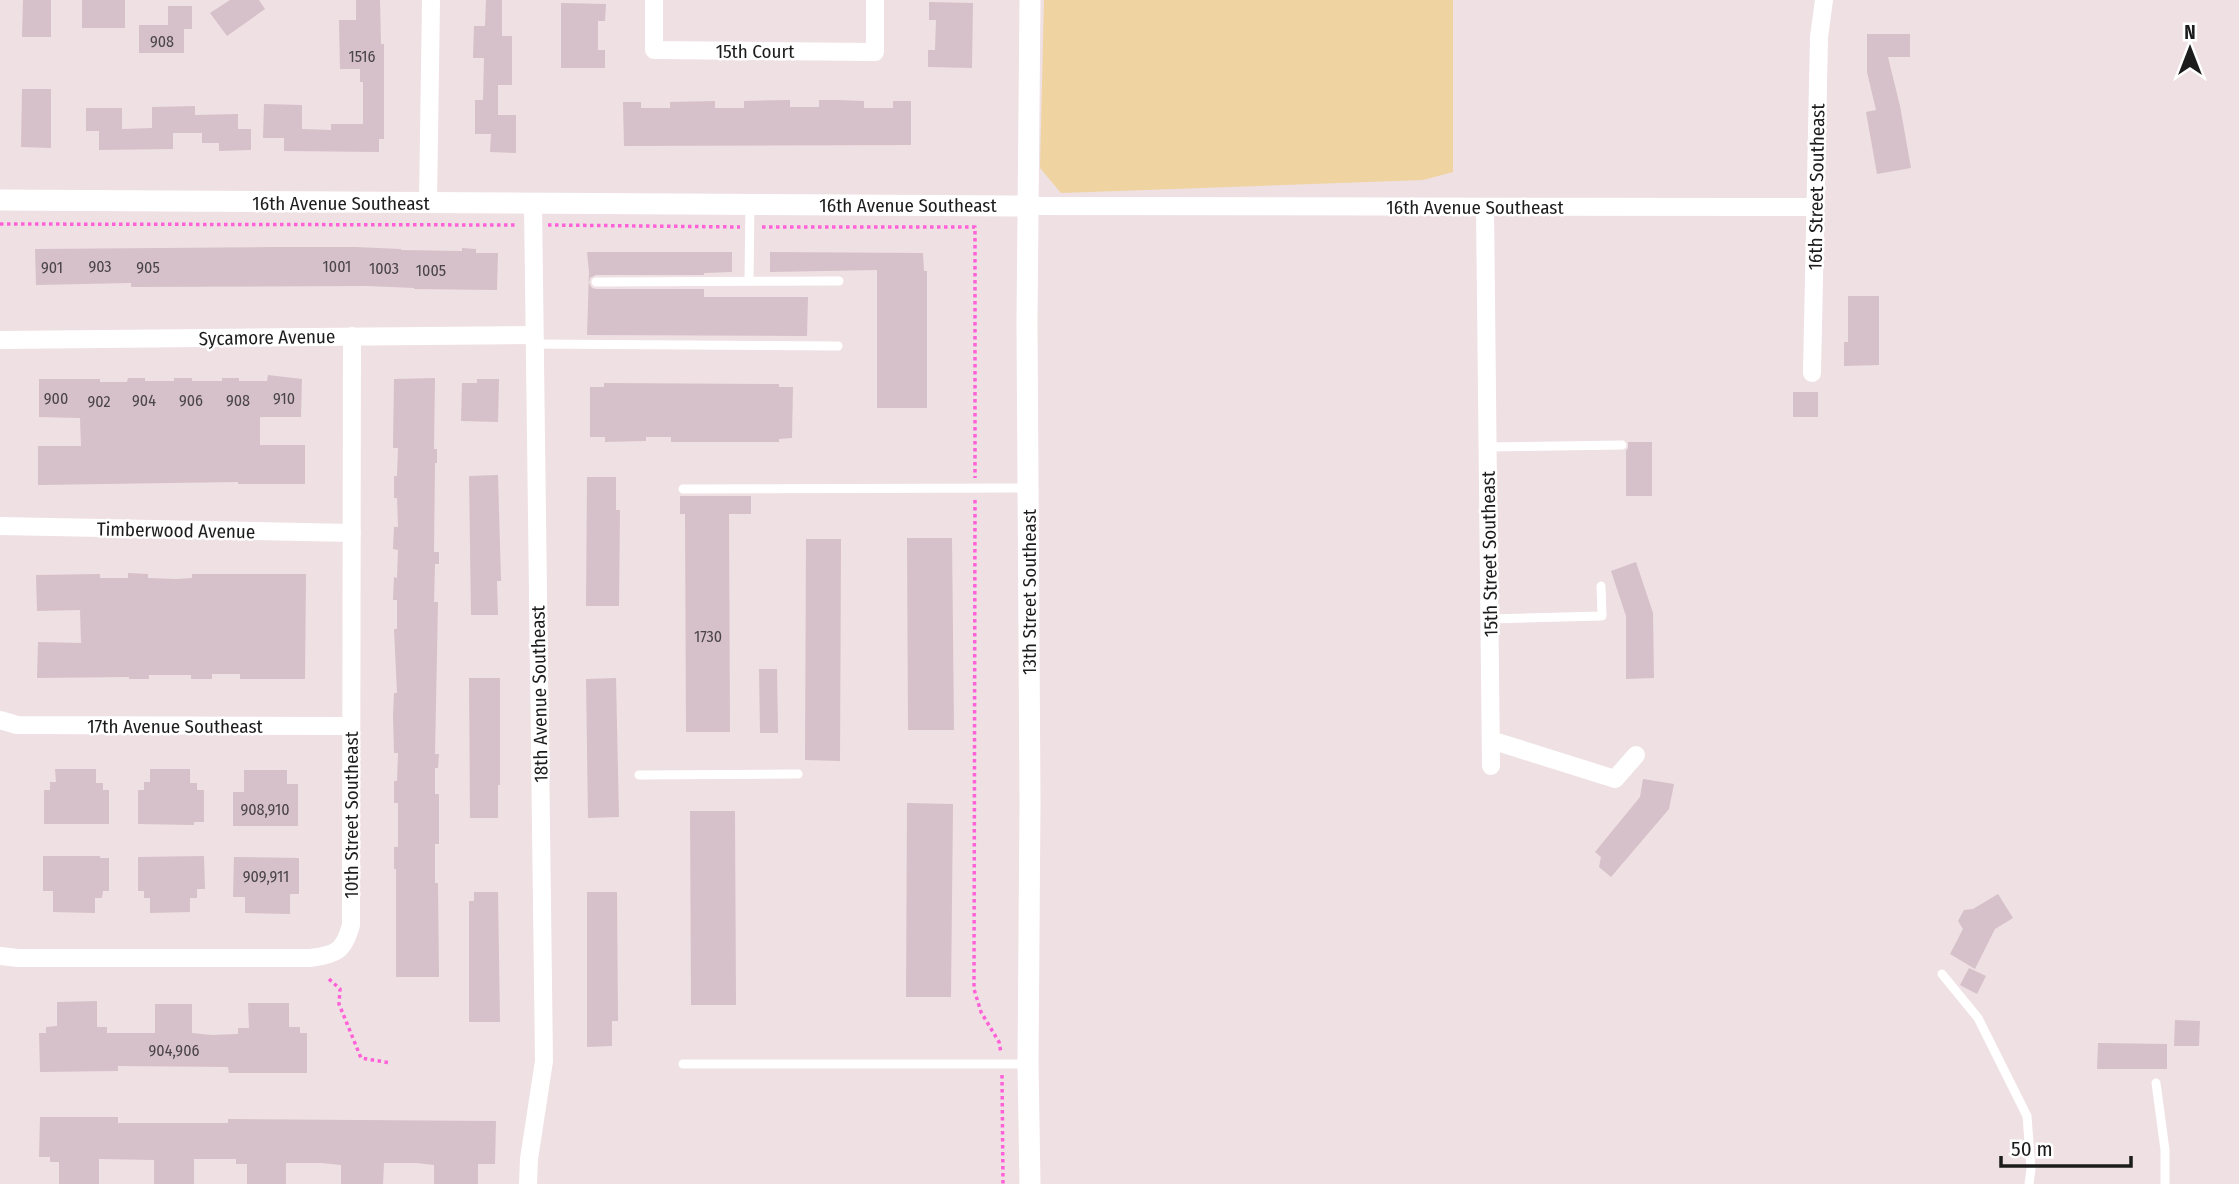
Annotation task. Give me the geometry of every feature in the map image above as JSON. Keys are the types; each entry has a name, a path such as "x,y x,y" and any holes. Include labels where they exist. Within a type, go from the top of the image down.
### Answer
{"street":[{"path":"428,203 431,0"},
{"name":"15th Court","path":"654,0 654,50 875,52 875,0"},
{"name":"13th Street Southeast","path":"1030,0 1027,206 1030,1184"},
{"name":"16th Street Southeast","path":"1812,373 1819,37 1824,0"},
{"name":"16th Avenue Southeast","path":"0,200 1815,207"},
{"name":"18th Avenue Southeast","path":"528,1184 529,1159 544,1061 533,204"},
{"name":"15th Street Southeast","path":"1485,207 1491,740"},
{"name":"Sycamore Avenue","path":"0,340 352,336 534,339"},
{"name":"10th Street Southeast","path":"0,956 310,958 325,957 338,951 347,941 351,925 352,336"},
{"name":"Timberwood Avenue","path":"0,526 352,533"},
{"name":"17th Avenue Southeast","path":"0,720 17,725 351,726"},
{"path":"1491,766 1491,740 1615,779 1636,755"}],"lane":[{"path":"749,281 750,203"},
{"path":"596,282 839,281"},
{"path":"534,339 838,345"},
{"path":"1488,447 1622,445"},
{"path":"683,489 1028,488"},
{"path":"1490,619 1602,616 1601,586"},
{"path":"639,775 798,774"},
{"path":"1942,974 1978,1018 2027,1116 2031,1169 2029,1184"},
{"path":"683,1064 1028,1064"},
{"path":"2156,1083 2165,1150 2165,1184"}],"path":[{"path":"0,224 975,227 974,989 981,1012 999,1042 1002,1063 1003,1184"},
{"path":"329,979 340,989 339,1004 361,1058 391,1063"}],"shaded area":[{"path":"1044,0 1453,0 1453,172 1423,180 1061,193 1040,168"}],"building":[{"path":"23,0 51,0 51,37 22,37"},
{"path":"82,0 125,0 125,28 82,28"},
{"path":"230,0 259,0 265,9 227,36 210,13"},
{"path":"356,0 380,0 381,44 384,44 384,139 379,139 379,152 284,151 284,138 263,138 264,104 302,105 302,129 331,130 331,124 363,124 363,82 360,82 360,69 340,69 339,20 356,20"},
{"path":"486,0 502,0 502,36 512,36 512,85 498,85 498,115 516,115 516,153 490,152 491,134 475,134 475,100 483,100 484,58 473,58 474,26 485,26"},
{"path":"929,2 973,3 972,68 928,67 928,50 935,50 936,20 929,20"},
{"path":"561,3 606,4 605,21 598,21 598,50 605,50 605,68 561,68"},
{"path":"168,6 192,6 192,29 184,29 184,53 139,53 139,25 168,25"},
{"path":"1867,34 1910,34 1910,57 1888,57 1911,168 1877,174 1866,112 1876,110 1867,72"},
{"path":"22,89 51,89 51,148 21,147"},
{"path":"790,100 790,107 819,107 819,100 864,101 864,108 893,108 893,101 911,101 911,145 624,146 623,102 641,102 641,108 670,108 670,102 715,101 715,108 744,108 744,101"},
{"path":"195,106 195,115 238,114 238,129 251,129 251,150 219,151 219,143 202,143 202,133 173,133 173,149 99,150 99,131 86,131 86,108 122,108 122,129 152,128 152,107"},
{"path":"355,247 462,251 462,248 476,249 476,253 498,253 497,290 367,286 131,287 131,283 36,285 35,249"},
{"path":"587,252 732,252 732,272 704,275 596,275 590,278 589,283 596,289 704,289 704,297 808,297 807,336 587,335"},
{"path":"770,252 923,253 924,271 927,271 927,408 877,408 877,270 770,272"},
{"path":"1848,296 1879,296 1879,365 1844,366 1844,342 1848,342"},
{"path":"268,375 302,379 301,417 260,417 260,445 305,445 305,484 238,482 38,485 38,446 81,446 80,418 39,417 39,379 127,382 128,378 145,378 145,381 192,378 192,381 222,381 222,378 239,378 239,381 267,381"},
{"path":"435,378 434,449 437,449 437,463 434,552 439,552 439,564 435,564 434,602 438,602 435,754 439,754 438,768 435,768 435,794 439,794 439,844 435,844 435,883 438,883 439,977 396,977 394,847 398,847 398,803 394,803 394,781 397,781 398,753 394,753 393,716 394,693 397,693 394,629 397,629 397,600 393,600 398,550 393,549 394,527 398,527 394,476 397,476 398,448 393,448 394,379"},
{"path":"477,379 499,379 498,422 461,421 462,383 477,383"},
{"path":"604,383 779,384 779,387 793,387 792,438 779,439 779,442 671,442 671,437 646,437 646,441 605,442 605,437 590,437 590,387 604,387"},
{"path":"1793,392 1818,392 1818,417 1793,417"},
{"path":"1628,442 1652,442 1652,496 1626,496"},
{"path":"498,475 501,581 497,581 498,615 471,615 469,476"},
{"path":"587,477 616,477 616,510 620,510 619,606 586,606"},
{"path":"680,496 751,496 751,514 729,514 730,732 686,732 685,514 680,514"},
{"path":"907,538 952,538 954,730 908,730"},
{"path":"806,539 841,539 840,761 805,760"},
{"path":"1636,562 1653,613 1654,678 1626,679 1626,616 1611,571"},
{"path":"128,573 148,574 148,578 177,579 192,578 192,574 306,574 305,679 240,679 240,674 212,674 212,679 191,679 191,675 149,675 149,679 37,678 38,642 81,643 80,610 37,611 36,575 100,574 100,578 128,578"},
{"path":"759,669 777,669 778,733 760,733"},
{"path":"469,678 500,678 498,818 470,818"},
{"path":"616,678 619,817 588,818 586,679"},
{"path":"55,769 96,769 96,783 103,783 103,790 109,790 109,824 44,824 44,790 50,790 50,782 56,782"},
{"path":"150,769 190,769 190,783 197,783 197,790 204,790 204,822 194,822 194,825 138,824 138,790 144,790 144,782 150,782"},
{"path":"244,770 287,770 287,784 298,784 298,826 233,826 233,792 244,792"},
{"path":"1643,779 1674,784 1669,809 1611,877 1599,867 1601,857 1595,852 1640,797"},
{"path":"907,803 953,804 951,997 906,997"},
{"path":"690,811 735,811 736,1005 691,1005"},
{"path":"43,856 109,858 109,891 103,891 102,898 95,898 95,913 53,912 53,891 43,891"},
{"path":"204,856 205,889 197,889 197,898 190,898 190,912 150,913 150,898 144,898 144,891 138,891 138,857"},
{"path":"234,857 299,858 299,894 290,894 290,914 245,913 245,897 233,897"},
{"path":"474,892 498,892 500,1022 469,1022 469,901 474,901"},
{"path":"587,892 617,892 618,1021 612,1021 612,1046 587,1047"},
{"path":"1998,894 2013,918 1995,929 1975,969 1950,954 1963,929 1958,921 1964,910 1973,909"},
{"path":"1969,968 1986,976 1977,994 1960,985"},
{"path":"97,1001 97,1027 107,1027 107,1033 155,1033 155,1004 192,1004 192,1033 212,1035 238,1034 238,1028 249,1028 248,1003 289,1003 289,1027 300,1027 300,1033 307,1033 307,1073 229,1073 228,1067 118,1066 118,1071 40,1072 39,1033 46,1033 46,1027 57,1026 57,1002"},
{"path":"2175,1020 2200,1021 2199,1046 2174,1046"},
{"path":"2098,1043 2167,1044 2167,1069 2097,1069"},
{"path":"40,1117 118,1117 118,1123 228,1123 228,1119 496,1121 495,1164 478,1164 478,1184 434,1184 434,1165 384,1163 383,1184 341,1184 341,1165 286,1163 286,1184 247,1184 247,1164 236,1164 236,1159 194,1159 194,1184 154,1184 154,1160 99,1159 99,1184 59,1184 59,1162 50,1162 50,1157 39,1157"}]}
